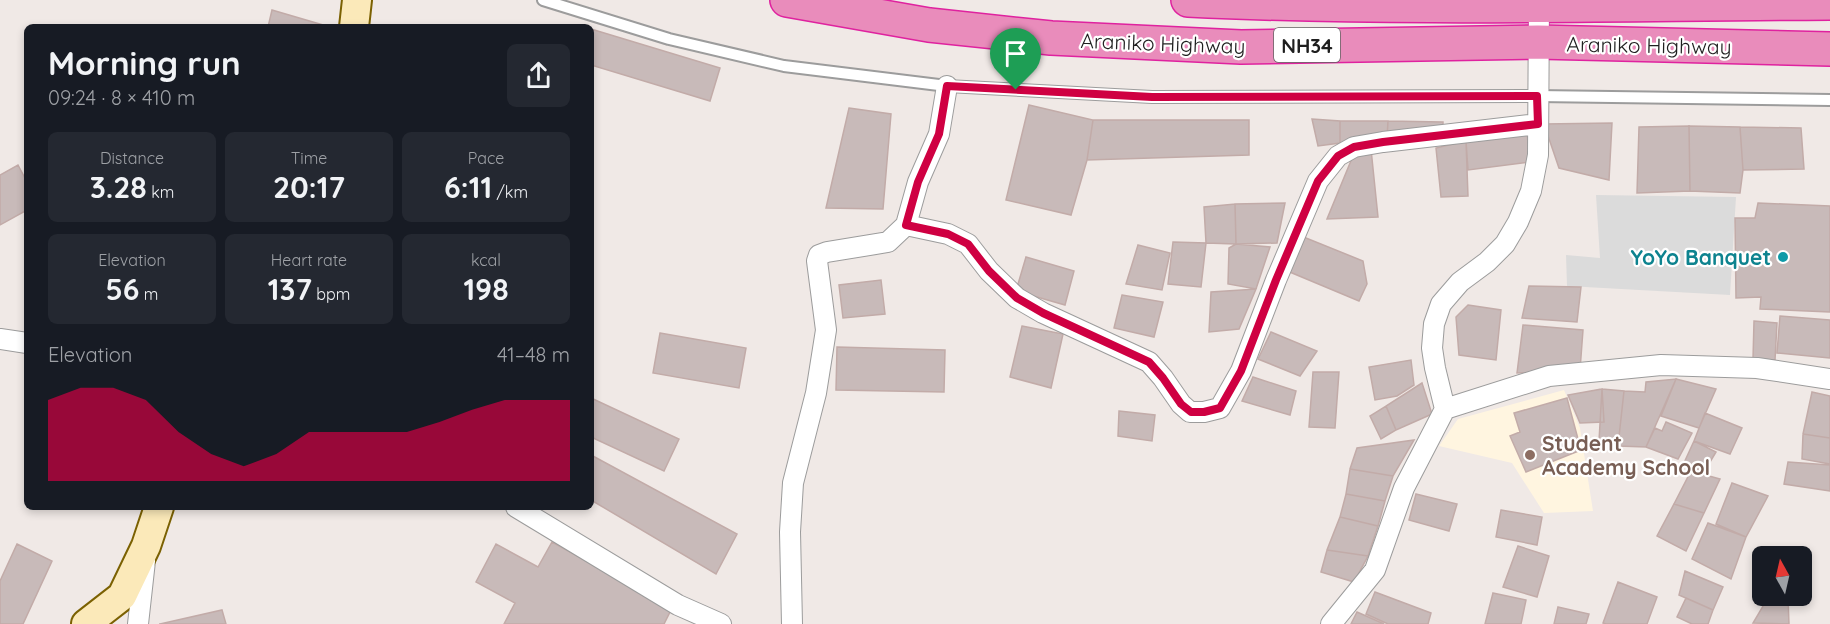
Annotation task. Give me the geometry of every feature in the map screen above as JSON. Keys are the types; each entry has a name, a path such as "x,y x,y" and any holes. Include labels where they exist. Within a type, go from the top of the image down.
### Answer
{"highway":[{"name":"Araniko Highway","path":"787,0 929,25 1051,38 1240,46 1538,42 1830,49"},
{"name":"Araniko Highway","path":"1188,0 1269,4 1830,3"}],"street":[{"path":"354,24 357,0"},
{"path":"1331,624 1375,570 1404,488 1445,410 1432,348 1434,324 1441,304 1460,282 1488,262 1505,244 1518,222 1531,191 1538,155 1539,3"},
{"path":"792,624 789,532 793,483 816,393 826,330 817,261 819,255 827,252 888,242 906,225 918,182 939,134 947,86"},
{"path":"906,225 948,234 968,244 989,271 1017,298 1043,313 1149,362 1181,404 1191,412 1204,412 1220,408 1241,371 1318,181 1338,156 1354,147 1383,142 1538,124"},
{"path":"0,339 24,343"},
{"path":"1445,410 1549,376 1661,364 1757,368 1830,379"},
{"path":"114,624 122,596 146,546 158,510"},
{"path":"521,510 678,605 721,624"},
{"path":"138,624 146,546"},
{"path":"86,624 122,596"}],"lane":[{"path":"543,0 669,39 784,66 947,86 1152,97 1537,96 1830,100"}],"shaded area":[{"path":"1596,195 1736,197 1730,295 1567,286 1566,255 1600,258"},
{"name":"Student Academy School","path":"1564,390 1580,428 1593,511 1544,513 1512,463 1439,446 1458,419"}],"building":[{"path":"272,10 320,24 269,24"},
{"path":"594,30 720,68 710,101 594,66"},
{"path":"1029,105 1093,120 1087,160 1071,215 1006,200"},
{"path":"849,108 891,114 883,209 826,208"},
{"path":"1312,119 1340,121 1340,143 1318,146"},
{"path":"1093,120 1249,120 1249,155 1087,160"},
{"path":"1340,121 1388,121 1387,138 1340,143"},
{"path":"1388,121 1443,122 1443,133 1387,138"},
{"path":"1612,123 1609,180 1559,168 1544,124"},
{"path":"1689,126 1690,191 1637,193 1639,127"},
{"path":"1689,126 1740,127 1743,170 1740,193 1690,191"},
{"path":"1740,127 1801,128 1804,169 1743,170"},
{"path":"1527,133 1530,162 1468,170 1466,141"},
{"path":"1466,141 1468,196 1441,197 1436,148"},
{"path":"1371,149 1378,217 1327,219 1355,151"},
{"path":"18,165 24,176 24,212 0,225 0,175"},
{"path":"1285,203 1277,243 1236,244 1235,204"},
{"name":"YoYo Banquet","path":"1758,203 1830,206 1830,312 1760,309 1761,297 1736,298 1735,218 1755,218"},
{"path":"1235,204 1236,244 1206,243 1204,207"},
{"path":"1301,236 1363,261 1367,284 1359,301 1285,270"},
{"path":"1173,242 1206,243 1201,287 1168,284"},
{"path":"1236,244 1270,247 1256,289 1228,284 1229,248"},
{"path":"1138,245 1170,253 1162,290 1126,284"},
{"path":"1026,257 1074,271 1065,305 1016,291"},
{"path":"881,280 885,314 843,318 839,285"},
{"path":"1529,286 1581,287 1577,322 1522,318"},
{"path":"1256,289 1239,329 1209,332 1211,292"},
{"path":"1122,295 1163,302 1154,337 1114,328"},
{"path":"1468,305 1501,310 1496,360 1459,355 1456,317"},
{"path":"1780,316 1830,320 1830,358 1777,353"},
{"path":"1754,321 1777,323 1775,360 1753,359"},
{"path":"1523,325 1583,330 1580,370 1517,373"},
{"path":"1022,326 1063,334 1051,388 1010,377"},
{"path":"1271,332 1317,351 1300,376 1258,359"},
{"path":"660,333 746,348 739,388 653,373"},
{"path":"837,347 945,350 944,392 836,390"},
{"path":"1411,360 1414,385 1397,396 1375,400 1369,367"},
{"path":"1313,372 1339,372 1335,428 1309,427"},
{"path":"1253,377 1296,391 1290,415 1242,401"},
{"path":"1676,379 1716,389 1699,428 1661,416"},
{"path":"1676,379 1646,447 1618,446 1624,391 1645,392 1646,382"},
{"path":"1422,383 1432,414 1396,430 1386,406"},
{"path":"1602,389 1604,422 1580,423 1568,395"},
{"path":"1602,389 1624,391 1618,446 1599,441"},
{"path":"1812,392 1830,396 1830,438 1803,434"},
{"path":"1567,398 1581,450 1526,472 1510,436 1520,432 1514,413"},
{"path":"594,399 679,439 664,471 594,438"},
{"path":"1386,406 1396,430 1381,439 1370,416"},
{"path":"1119,411 1155,415 1152,441 1118,436"},
{"path":"1705,413 1742,428 1730,454 1694,441"},
{"path":"1666,422 1692,433 1678,459 1646,447 1655,428 1662,431"},
{"path":"1803,434 1830,438 1830,464 1802,459"},
{"path":"1414,440 1393,476 1350,469 1357,448"},
{"path":"1694,441 1716,452 1704,472 1683,465"},
{"path":"594,457 737,534 716,574 594,502"},
{"path":"1788,462 1830,465 1830,491 1784,484"},
{"path":"1350,469 1393,476 1385,501 1346,494"},
{"path":"1691,471 1720,479 1704,513 1674,504"},
{"path":"1732,483 1768,496 1746,537 1716,524"},
{"path":"1346,494 1385,501 1378,526 1340,517"},
{"path":"1416,494 1457,504 1449,531 1409,520"},
{"path":"1674,504 1704,513 1686,551 1657,536"},
{"path":"1501,510 1542,517 1537,545 1496,537"},
{"path":"1340,517 1378,526 1368,556 1327,550"},
{"path":"1708,523 1746,537 1731,579 1692,559"},
{"path":"552,542 672,608 664,624 504,624 515,603 476,582 496,544 538,567"},
{"path":"17,544 52,561 23,624 0,624 0,581"},
{"path":"1518,546 1549,556 1537,597 1503,587"},
{"path":"1327,550 1368,556 1354,582 1321,572"},
{"path":"1685,571 1723,587 1713,610 1679,595"},
{"path":"1618,582 1657,597 1647,624 1603,623"},
{"path":"1375,592 1431,613 1428,624 1388,624 1366,614"},
{"path":"1493,593 1526,600 1521,624 1485,624"},
{"path":"1686,598 1713,610 1708,624 1692,624 1677,617"},
{"path":"1763,606 1788,606 1789,624 1753,623"},
{"path":"1558,607 1589,614 1586,624 1554,624"},
{"path":"222,610 226,624 160,624"},
{"path":"1357,612 1384,624 1351,624"}],"place":[{"name":"YoYo Banquet","path":"1783,257"},
{"name":"Student Academy School","path":"1530,455"}],"route":[{"path":"947,86 1016,90 1152,97 1537,96 1538,124 1383,142 1354,147 1338,156 1318,181 1241,371 1220,408 1191,412 1181,404 1149,362 1043,313 1017,298 989,271 968,244 948,234 906,225 918,182 939,134 947,86"}]}
